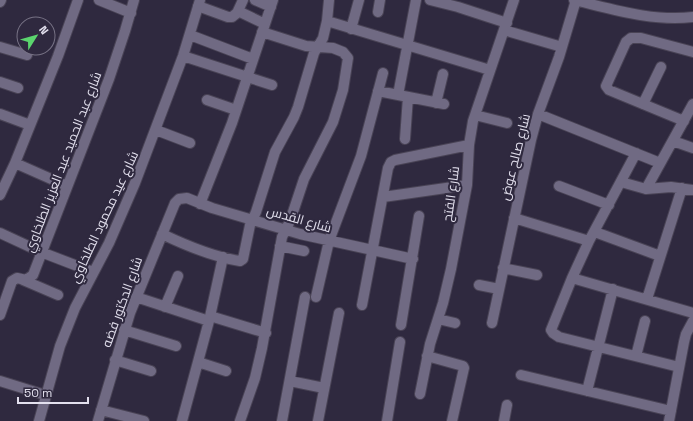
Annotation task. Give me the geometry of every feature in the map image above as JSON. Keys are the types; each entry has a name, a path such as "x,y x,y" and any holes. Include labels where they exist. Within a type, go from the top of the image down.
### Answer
{"street":[{"path":"0,195 15,163 66,35 78,0"},
{"path":"99,0 131,13"},
{"name":"شارع عبد الحميد عبد العزيز الطلخاوي","path":"0,315 4,290 13,280 17,278 23,280 29,279 33,275 109,79 134,0"},
{"path":"199,3 230,18 236,15 243,0"},
{"path":"200,204 236,110 272,3 255,0"},
{"path":"162,234 199,250 222,257 240,261 242,260 252,220 256,212 275,152 298,107 312,57 323,38 327,21 329,0"},
{"path":"351,29 358,0"},
{"path":"378,12 380,0"},
{"path":"398,95 416,0"},
{"path":"430,0 467,5 506,26 562,46"},
{"name":"شارع الفتح","path":"420,394 427,356 451,269 467,185 469,145 474,115 514,0"},
{"path":"575,0 626,12 668,17 693,17"},
{"name":"شارع صالح عوض","path":"492,323 528,153 538,114 562,46 575,0"},
{"name":"شارع عيد محمود الطلخاوي","path":"39,421 60,346 93,272 109,243 126,205 156,130 183,56 199,3"},
{"path":"238,11 264,28 302,45 333,48 343,52 347,55 348,64 333,122 304,179 286,230 282,237 266,333 255,378 240,421"},
{"path":"327,21 490,70"},
{"path":"190,35 253,59"},
{"path":"684,121 606,88 606,84 628,40 631,38 637,37 693,52"},
{"path":"0,46 16,51"},
{"path":"183,56 272,85"},
{"path":"643,104 661,67"},
{"path":"316,297 329,241 361,156 383,73"},
{"path":"378,91 440,104 443,74"},
{"path":"0,82 18,88"},
{"path":"405,139 408,97"},
{"path":"207,100 236,110"},
{"path":"646,189 693,104"},
{"path":"0,114 30,125"},
{"path":"538,114 660,163"},
{"path":"474,115 508,123"},
{"path":"156,130 190,143"},
{"path":"673,141 693,148"},
{"path":"362,306 388,168 391,162 469,145"},
{"path":"636,153 622,182 589,241 552,327 553,333 559,337 679,367"},
{"path":"15,163 67,186"},
{"path":"622,182 646,189 682,188 693,190"},
{"path":"383,197 467,185"},
{"path":"559,186 609,205"},
{"path":"647,298 682,188"},
{"name":"شارع القدس","path":"181,198 187,198 200,204 286,230 413,259"},
{"name":"شارع الدكتور فضه","path":"98,421 124,330 136,297 175,203 181,198"},
{"path":"401,325 419,216"},
{"path":"514,218 589,241"},
{"path":"595,232 660,256"},
{"path":"0,233 41,252 93,272"},
{"path":"280,246 304,251"},
{"path":"182,421 209,319 222,257"},
{"path":"503,268 537,276"},
{"path":"165,307 178,276"},
{"path":"572,278 693,312"},
{"path":"23,280 58,295"},
{"path":"479,285 499,289"},
{"path":"587,391 613,290"},
{"path":"136,297 165,307 266,333"},
{"path":"282,421 305,297"},
{"path":"318,421 339,313"},
{"path":"438,319 455,324"},
{"path":"636,356 645,321"},
{"path":"521,375 587,391 670,416 686,334 693,321"},
{"path":"124,330 176,346"},
{"path":"387,421 400,342"},
{"path":"427,356 463,366 464,368 452,421"},
{"path":"115,360 151,371"},
{"path":"198,362 226,372"},
{"path":"0,381 46,395"},
{"path":"290,381 324,388"},
{"path":"504,421 508,405"},
{"path":"101,410 144,421"}]}
